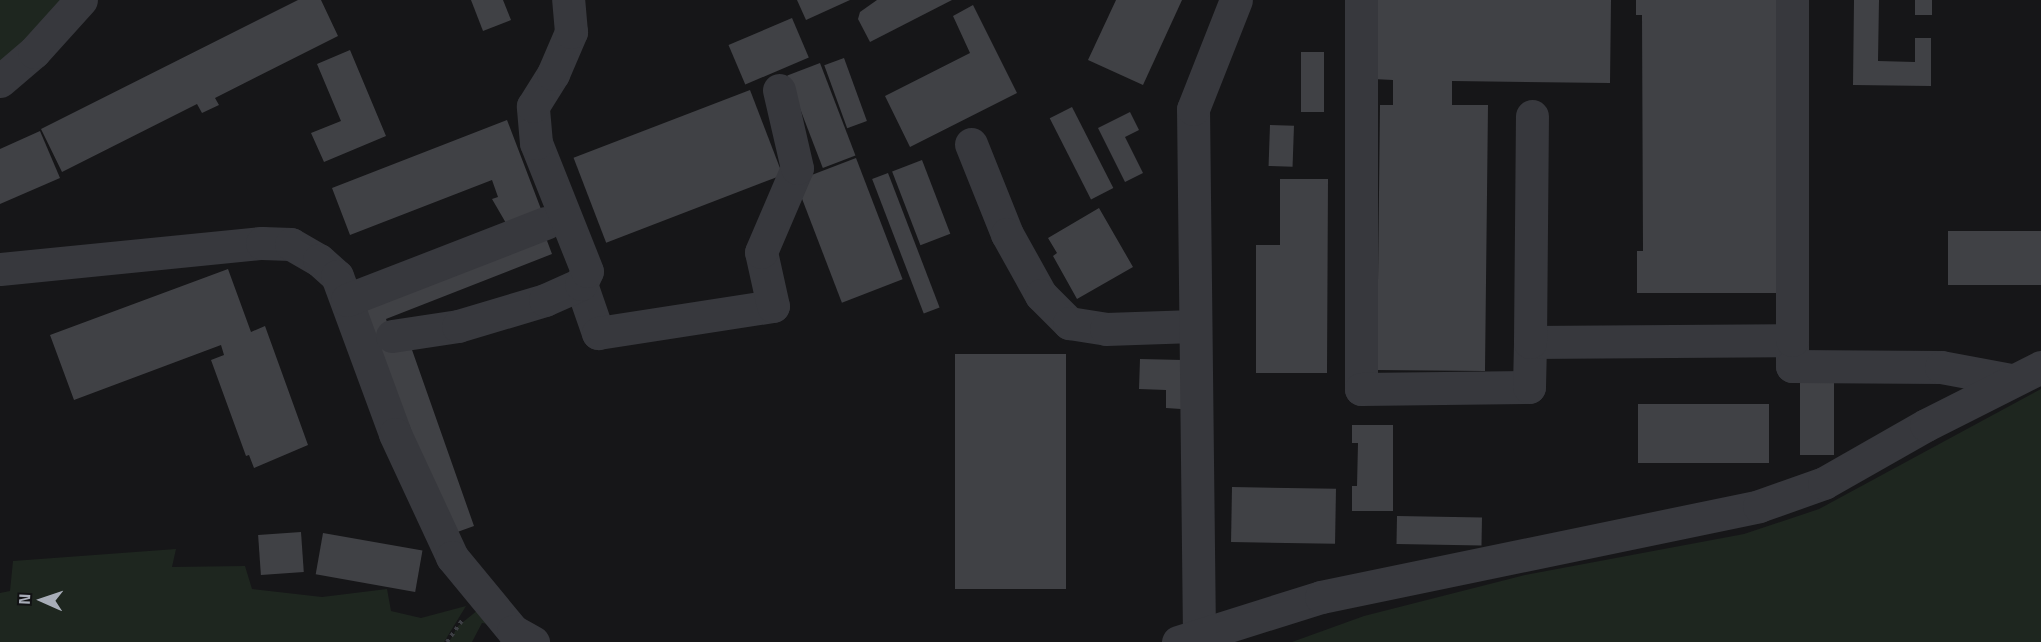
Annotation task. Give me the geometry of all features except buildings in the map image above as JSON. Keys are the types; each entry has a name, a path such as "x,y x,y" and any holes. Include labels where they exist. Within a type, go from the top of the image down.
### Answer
{"street":[{"path":"0,81 34,52 81,0"},
{"path":"377,341 458,326 545,300 581,284 587,271 536,143 533,106 553,74 571,32 568,0"},
{"path":"1236,0 1193,109 1194,326 1188,639 1331,595 1759,506 1824,483 2011,380 2041,367"},
{"path":"1361,0 1361,389 1529,387 1532,116"},
{"path":"1792,0 1792,366 1941,367 2011,380"},
{"path":"581,284 598,333 773,306 760,252 797,168 779,90"},
{"path":"970,144 1007,234 1041,295 1070,323 1106,329 1194,326"},
{"path":"347,300 546,224"},
{"path":"0,269 199,246 291,244 338,276 347,300 377,341 400,444 452,556 513,631 533,642"},
{"path":"1530,342 1792,340"}],"shaded area":[{"path":"0,0 67,0 0,72"},
{"path":"2041,389 2041,642 1292,642 1364,616 1525,575 1744,534 1819,509"},
{"path":"176,549 172,567 245,566 252,589 322,597 387,589 391,611 421,618 466,606 444,642 0,642 0,593 10,591 13,561"},
{"path":"478,610 496,625 482,623 472,642 449,642 458,626"}]}
